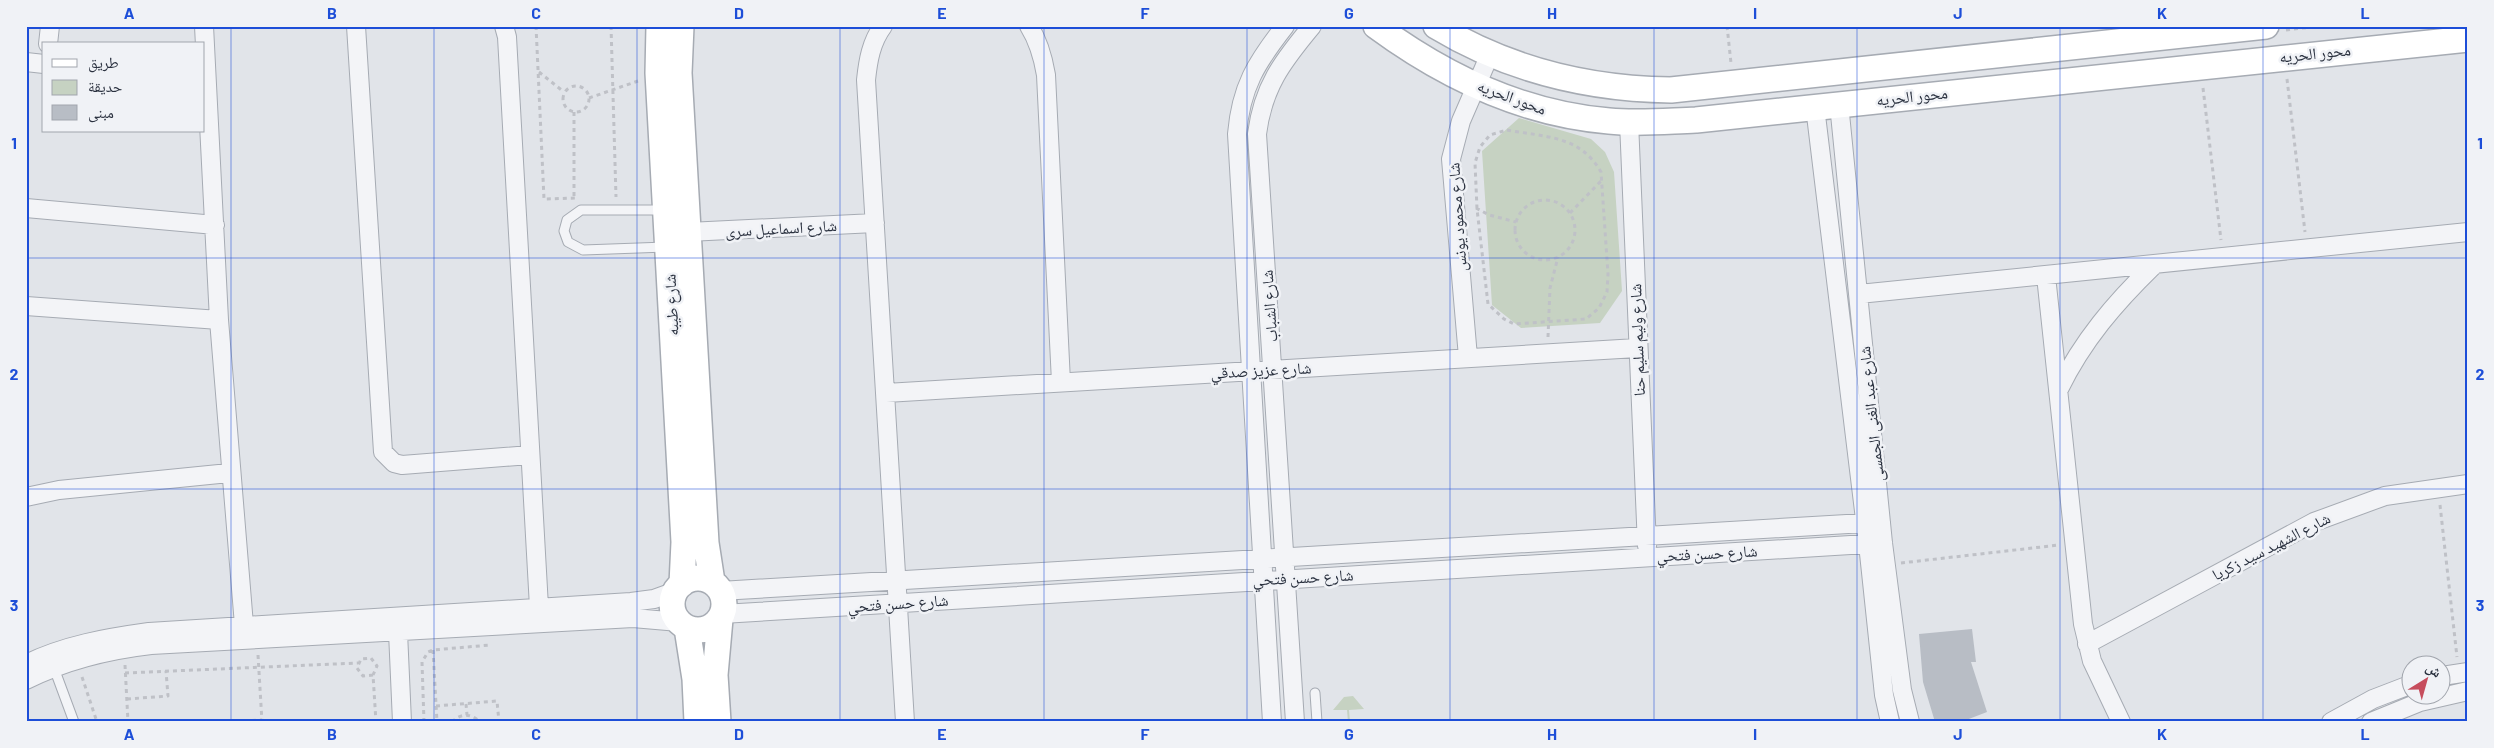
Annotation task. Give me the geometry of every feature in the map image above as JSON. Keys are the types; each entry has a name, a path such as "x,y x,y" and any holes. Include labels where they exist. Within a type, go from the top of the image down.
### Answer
{"main road":[{"name":"شارع طيبه","path":"659,26 658,73 684,542 679,587"},
{"name":"شارع طيبه","path":"681,26 679,73 706,542 718,601 715,675 718,722"},
{"name":"محور الحريه","path":"1376,26 1422,56 1476,85 1547,111 1588,119 1629,122 1696,120 2468,38"},
{"name":"محور الحريه","path":"1436,26 1490,54 1551,76 1599,86 1671,90 2266,26"},
{"path":"683,625 703,630 710,627 718,601 696,578 679,587 672,607 683,625 694,670 697,722"}],"street":[{"path":"48,42 50,26"},
{"path":"204,26 204,42"},
{"path":"356,26 383,452 394,464 402,465 530,455"},
{"path":"504,26 507,37 539,608"},
{"path":"884,26 872,47 867,63 866,80 905,722"},
{"path":"1029,26 1044,57 1046,75 1061,382"},
{"name":"شارع الشباب","path":"1272,722 1238,154 1238,115 1242,97 1253,70 1285,26"},
{"name":"شارع الشباب","path":"1294,722 1258,151 1259,118 1266,94 1276,72 1312,26"},
{"name":"شارع محمود يونس","path":"1468,358 1451,158 1461,120 1490,54"},
{"path":"26,62 42,64"},
{"path":"205,78 219,320 230,473 244,625"},
{"name":"شارع عبد الغنى الجمسى","path":"1827,105 1859,294 1873,523"},
{"name":"شارع عبد الغنى الجمسى","path":"1827,105 1876,544 1884,695 1890,722"},
{"name":"شارع وليم سليم حنا","path":"1629,122 1637,348 1648,557"},
{"path":"26,208 215,225"},
{"name":"شارع اسماعيل سرى","path":"688,232 875,223"},
{"path":"1859,294 2153,266 2468,232"},
{"path":"2059,389 2072,362 2108,311 2153,266"},
{"path":"2046,276 2087,644 2098,678 2121,722"},
{"path":"26,306 219,320"},
{"name":"شارع عزيز صدقي","path":"886,393 1637,348"},
{"path":"26,497 59,490 230,473"},
{"name":"شارع الشهيد سيد زكريا","path":"2087,644 2314,522 2361,502 2385,496 2468,484"},
{"name":"شارع حسن فتحي","path":"718,601 897,580 1873,523"},
{"name":"شارع عبد الغنى الجمسى","path":"1876,544 1886,565 1902,690 1910,722"},
{"name":"شارع حسن فتحي","path":"718,601 898,603 1284,578 1876,544"},
{"path":"26,664 50,653 93,641 149,632 643,601 679,587"},
{"path":"26,680 76,660 124,648 633,618 683,625"},
{"path":"398,632 402,722"},
{"path":"2331,722 2373,699 2402,688"},
{"path":"2372,722 2420,702 2468,691"}],"lane":[{"path":"666,210 575,212 564,225 565,237 568,242 583,250 668,247"},
{"path":"54,668 74,722"},
{"path":"1315,693 1317,722"}],"path":[{"path":"536,26 544,199 582,198"},
{"path":"611,26 616,210"},
{"path":"1727,26 1733,84"},
{"path":"2284,57 2307,250"},
{"path":"2200,66 2223,258"},
{"path":"538,72 564,92"},
{"path":"589,98 640,80"},
{"path":"579,86 584,89 589,98 585,109 574,112 569,110 562,102 564,92 568,88 579,86"},
{"path":"574,112 574,198"},
{"path":"1507,130 1570,142 1577,145 1594,159 1601,172 1602,180 1608,274 1607,292 1599,308 1586,320 1514,324 1499,316 1488,304 1477,209 1475,162 1480,147 1490,135 1507,130"},
{"path":"1570,213 1602,180"},
{"path":"1454,192 1477,209 1496,217 1516,222"},
{"path":"607,197 624,196"},
{"path":"1539,201 1556,203 1570,213 1575,229 1574,238 1565,253 1558,258 1542,260 1526,254 1516,240 1516,222 1524,208 1539,201"},
{"path":"1547,353 1550,288 1558,258"},
{"path":"2438,488 2463,672"},
{"path":"1886,565 2075,543"},
{"path":"220,722 262,721 257,639"},
{"path":"424,722 422,662 428,652 433,650 500,645"},
{"path":"124,648 128,722"},
{"path":"433,650 437,722"},
{"path":"125,673 358,663 366,657 376,661 376,671 373,675 376,722"},
{"path":"76,660 98,722"},
{"path":"358,663 357,668 363,676 373,675"},
{"path":"127,699 168,696 166,671"},
{"path":"436,706 496,702 499,722"},
{"path":"466,704 467,714"},
{"path":"452,722 460,716 467,714 480,722"}],"green space":[{"path":"1519,118 1591,139 1605,152 1614,172 1622,291 1600,323 1521,328 1492,305 1482,151"},
{"path":"1353,696 1364,709 1349,710 1350,722 1348,722 1347,710 1333,710 1344,697"}],"building":[{"path":"1972,629 1976,662 1971,662 1987,712 1961,722 1935,722 1923,682 1919,634"}]}
